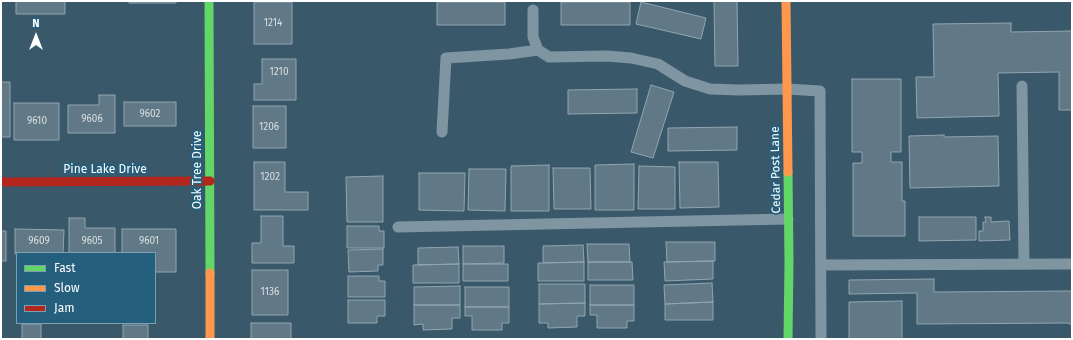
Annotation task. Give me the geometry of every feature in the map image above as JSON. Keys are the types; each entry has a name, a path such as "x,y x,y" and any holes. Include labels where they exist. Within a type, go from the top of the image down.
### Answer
{"street":[{"name":"Oak Tree Drive","path":"209,1 210,339"},
{"name":"Cedar Post Lane","path":"786,1 788,339"},
{"name":"Pine Lake Drive","path":"1,182 210,181"}],"lane":[{"path":"533,10 533,37 538,50 549,57 607,56 631,58 658,64 685,81 710,89 787,89 820,91 821,339"},
{"path":"442,132 446,58 509,54 538,50"},
{"path":"1022,86 1024,264"},
{"path":"398,227 788,219"},
{"path":"821,264 1072,264"}],"building":[{"path":"16,1 65,1 65,14 16,14"},
{"path":"129,1 176,1 176,3 129,3"},
{"path":"714,1 737,1 738,66 715,66"},
{"path":"254,2 292,2 292,44 254,44"},
{"path":"437,2 505,2 505,25 437,25"},
{"path":"561,2 630,2 630,25 561,25"},
{"path":"641,2 706,18 701,39 636,24"},
{"path":"1011,23 1011,32 1072,31 1072,110 1059,110 1059,72 998,73 999,116 917,118 916,77 934,77 933,24"},
{"path":"262,59 296,59 296,100 254,100 254,84 262,84"},
{"path":"852,79 901,79 901,152 891,152 891,162 902,162 902,201 905,201 905,236 853,236 853,163 862,163 862,152 852,152"},
{"path":"1,82 10,82 10,137 1,137"},
{"path":"651,85 674,92 653,158 631,152"},
{"path":"637,89 637,113 568,114 568,90"},
{"path":"99,95 115,95 115,133 68,133 68,105 99,105"},
{"path":"124,102 176,102 176,126 124,126"},
{"path":"14,103 59,103 59,140 14,140"},
{"path":"253,106 286,106 286,148 253,148"},
{"path":"737,127 737,150 668,151 668,128"},
{"path":"944,135 944,137 998,136 999,186 910,188 909,136"},
{"path":"254,162 285,162 285,192 308,192 308,210 254,210"},
{"path":"679,162 718,162 719,207 680,208"},
{"path":"634,164 634,210 595,210 595,165"},
{"path":"549,165 549,211 511,211 511,166"},
{"path":"639,166 675,167 675,209 638,209"},
{"path":"553,168 590,168 591,209 554,209"},
{"path":"469,169 506,169 505,211 468,210"},
{"path":"419,173 465,173 464,211 419,210"},
{"path":"383,176 383,222 347,222 346,177"},
{"path":"261,216 283,216 283,246 294,246 294,263 252,263 252,243 261,243"},
{"path":"919,217 976,217 976,240 919,241"},
{"path":"985,217 991,217 991,222 1009,221 1010,240 979,241 979,231 983,231 983,222 986,222"},
{"path":"69,218 85,218 85,228 115,228 115,252 69,252"},
{"path":"347,226 379,226 379,231 384,231 384,248 347,248"},
{"path":"15,229 64,230 63,252 16,252 15,254"},
{"path":"122,229 176,229 176,272 156,272 156,252 122,252"},
{"path":"1,231 6,231 6,261 1,261"},
{"path":"666,242 715,242 715,261 667,262"},
{"path":"587,244 629,244 630,262 588,262"},
{"path":"583,245 584,262 543,263 543,246"},
{"path":"463,246 504,246 504,263 463,264"},
{"path":"458,247 459,264 418,265 418,248"},
{"path":"383,249 383,265 378,265 378,271 349,272 348,250"},
{"path":"713,261 713,279 665,281 664,262"},
{"path":"584,262 584,281 538,281 538,263"},
{"path":"588,262 632,262 633,280 588,280"},
{"path":"459,264 459,283 413,283 413,265"},
{"path":"463,264 508,264 508,281 463,281"},
{"path":"252,270 288,270 288,315 252,315"},
{"path":"348,276 379,276 379,281 385,281 385,297 348,297"},
{"path":"934,279 934,292 1072,291 1072,324 917,324 917,293 849,294 849,280"},
{"path":"712,283 713,302 665,304 664,285"},
{"path":"539,284 585,284 585,303 539,304"},
{"path":"590,285 634,285 634,305 590,305"},
{"path":"460,286 460,305 414,305 414,287"},
{"path":"465,287 509,287 509,307 465,307"},
{"path":"348,300 385,300 385,316 377,316 377,323 348,323"},
{"path":"902,301 902,339 849,339 849,302"},
{"path":"713,302 713,320 665,320 665,304"},
{"path":"585,303 585,316 577,316 577,327 548,328 548,323 539,323 539,304"},
{"path":"414,305 460,305 460,318 452,318 452,329 423,330 423,324 414,325"},
{"path":"590,305 634,305 634,321 627,321 627,328 597,328 597,315 590,315"},
{"path":"465,307 509,307 509,323 502,323 502,330 472,330 472,316 465,316"},
{"path":"251,323 291,323 291,339 251,339"},
{"path":"22,324 41,324 41,339 22,339"},
{"path":"123,325 148,325 148,339 123,339"}],"traffic: fast":[{"path":"209,1 210,273"},
{"path":"788,172 788,339"}],"traffic: slow":[{"path":"786,1 788,172"},
{"path":"210,273 210,339"}],"traffic: jam":[{"path":"1,182 210,181"}]}
